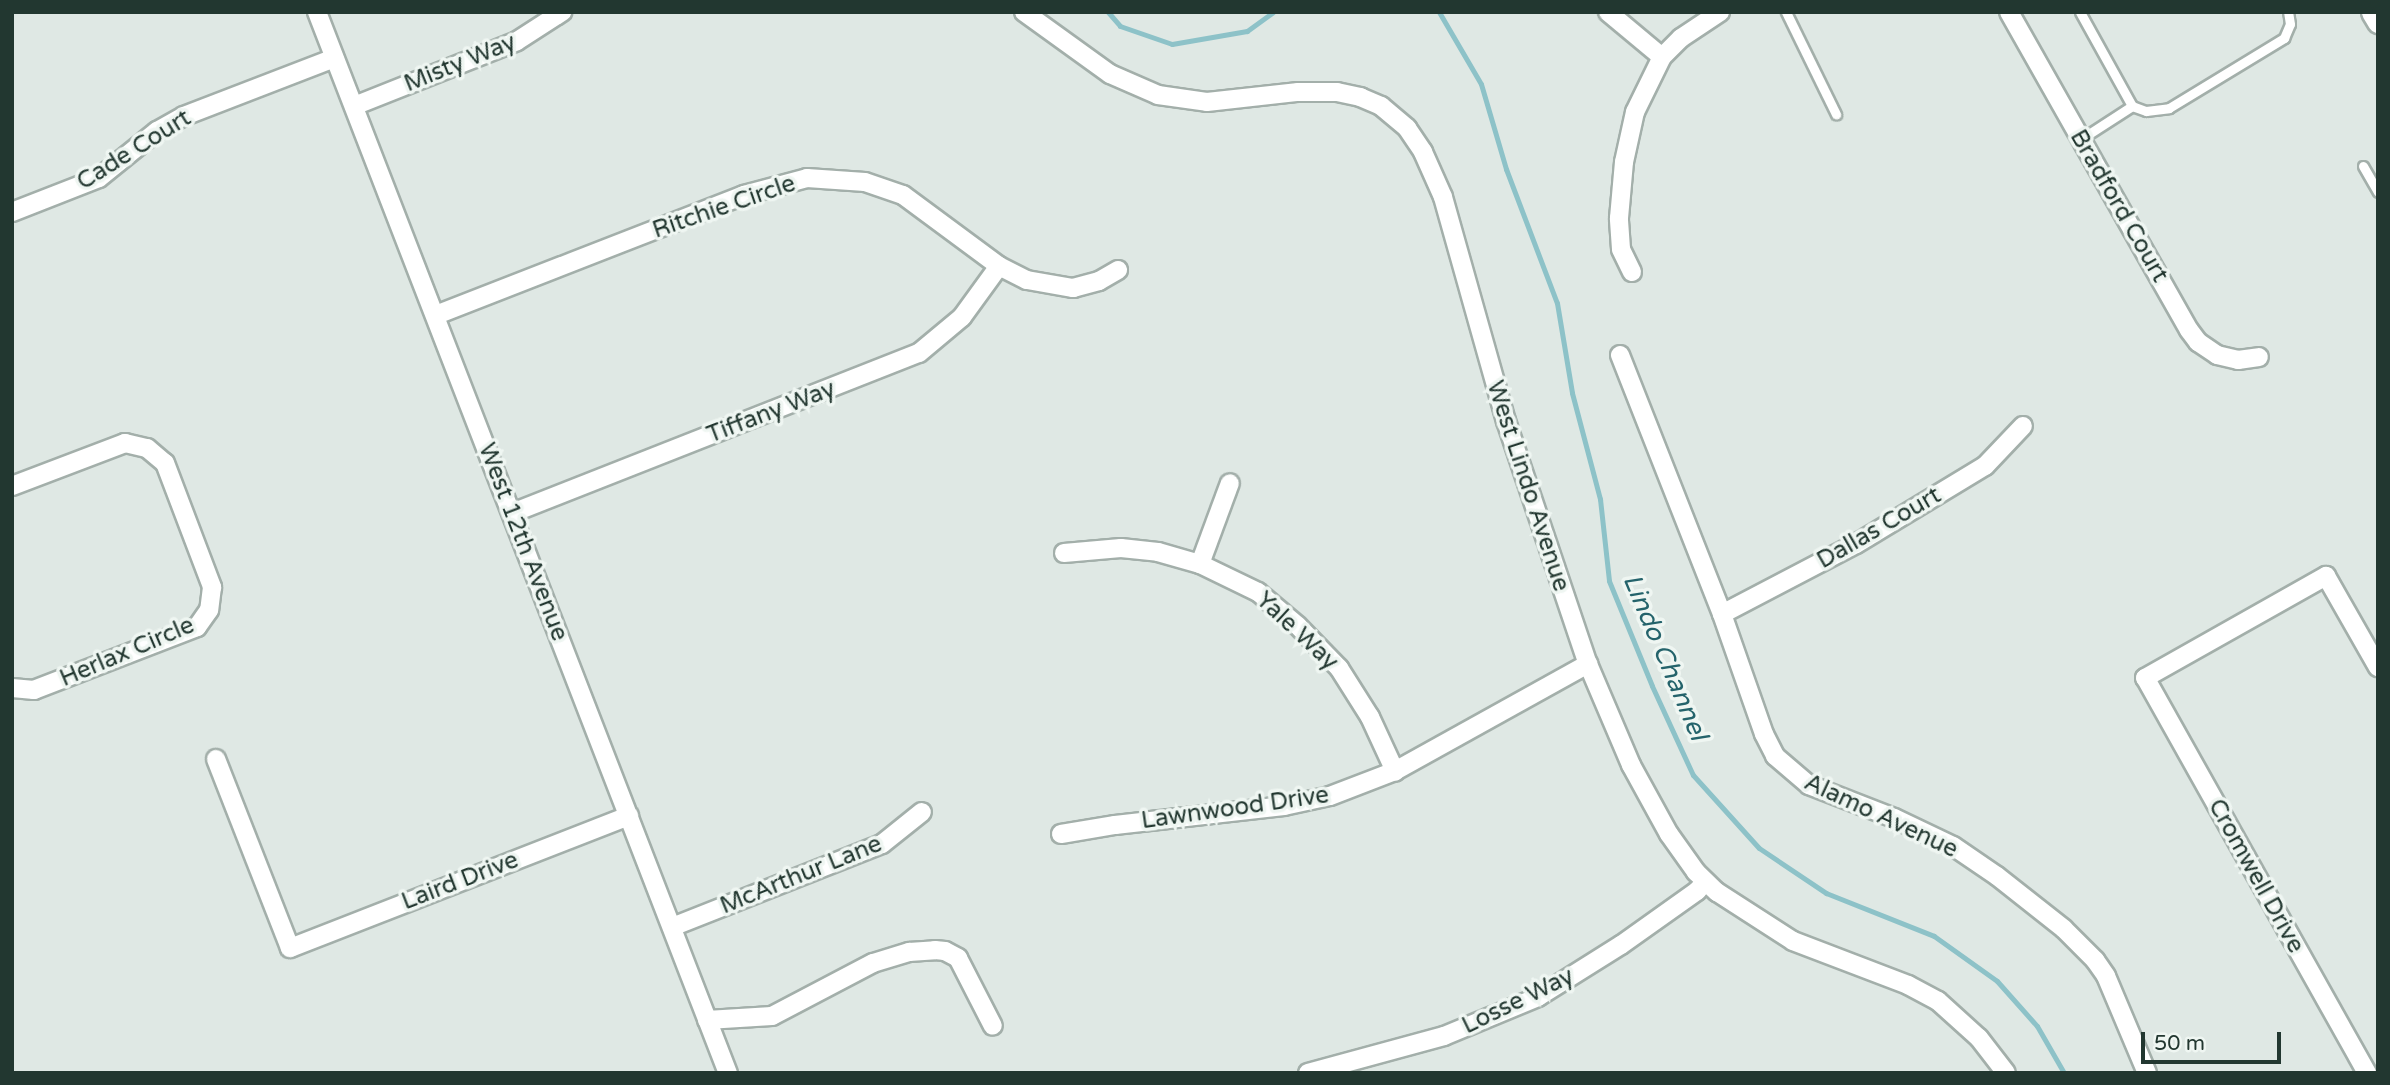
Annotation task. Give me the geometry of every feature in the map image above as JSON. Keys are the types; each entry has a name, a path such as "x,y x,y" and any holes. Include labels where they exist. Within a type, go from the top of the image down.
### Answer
{"main road":[{"path":"2372,12 2378,22"}],"street":[{"name":"West 12th Avenue","path":"317,12 728,1073"},
{"name":"Misty Way","path":"354,106 517,41 562,12"},
{"name":"West Lindo Avenue","path":"1024,12 1110,74 1158,95 1207,102 1298,92 1337,92 1360,97 1381,106 1407,128 1423,152 1443,197 1509,432 1588,664 1648,799 1669,834 1705,882 1793,941 1908,985 1938,1001 1974,1032 2006,1073"},
{"path":"1608,12 1662,57"},
{"path":"1632,272 1619,236 1624,162 1635,112 1662,57 1681,38 1720,12"},
{"name":"Bradford Court","path":"2009,12 2199,342 2227,359 2259,357"},
{"name":"Cade Court","path":"12,212 99,178 158,131 184,116 334,58"},
{"name":"Ritchie Circle","path":"436,315 744,195 807,178 866,182 903,195 999,266 1027,280 1059,287 1087,285 1118,270"},
{"name":"Tiffany Way","path":"512,513 919,353 962,317 999,266"},
{"name":"Alamo Avenue","path":"1620,355 1722,614 1764,734 1783,766 1809,785 1894,818 1953,846 1997,876 2064,929 2095,960 2106,976 2147,1073"},
{"name":"Dallas Court","path":"1722,614 1856,544 1985,466 2023,426"},
{"name":"Herlax Circle","path":"12,486 125,443 147,448 165,463 212,587 209,610 197,627 34,690 12,688"},
{"path":"1200,564 1230,484"},
{"name":"Yale Way","path":"1064,553 1104,548 1138,549 1200,564 1258,592 1324,652 1355,691 1395,771"},
{"name":"Cromwell Drive","path":"2367,1073 2145,678 2326,576 2378,667"},
{"name":"Lawnwood Drive","path":"1061,834 1307,802 1352,789 1395,771 1588,664"},
{"name":"Laird Drive","path":"216,759 290,948 629,816"},
{"name":"McArthur Lane","path":"672,927 882,844 922,811"},
{"name":"Losse Way","path":"1308,1073 1444,1036 1538,996 1621,946 1697,891 1705,882"},
{"path":"708,1020 772,1016 873,962 909,952 935,950 945,951 958,958 993,1026"}],"lane":[{"path":"1786,12 1836,114"},
{"path":"2080,12 2132,106 2146,111 2169,108 2284,38 2290,24 2288,12"},
{"path":"2081,139 2132,106"},
{"path":"2363,166 2378,192"}],"waterway":[{"name":"Lindo Channel","path":"1108,12 1120,26 1172,44 1247,31 1273,12"},
{"name":"Lindo Channel","path":"1439,12 1481,84 1506,169 1557,303 1572,393 1600,499 1609,581 1652,686 1693,775 1759,848 1826,893 1934,936 1997,981 2037,1026 2064,1073"}]}
